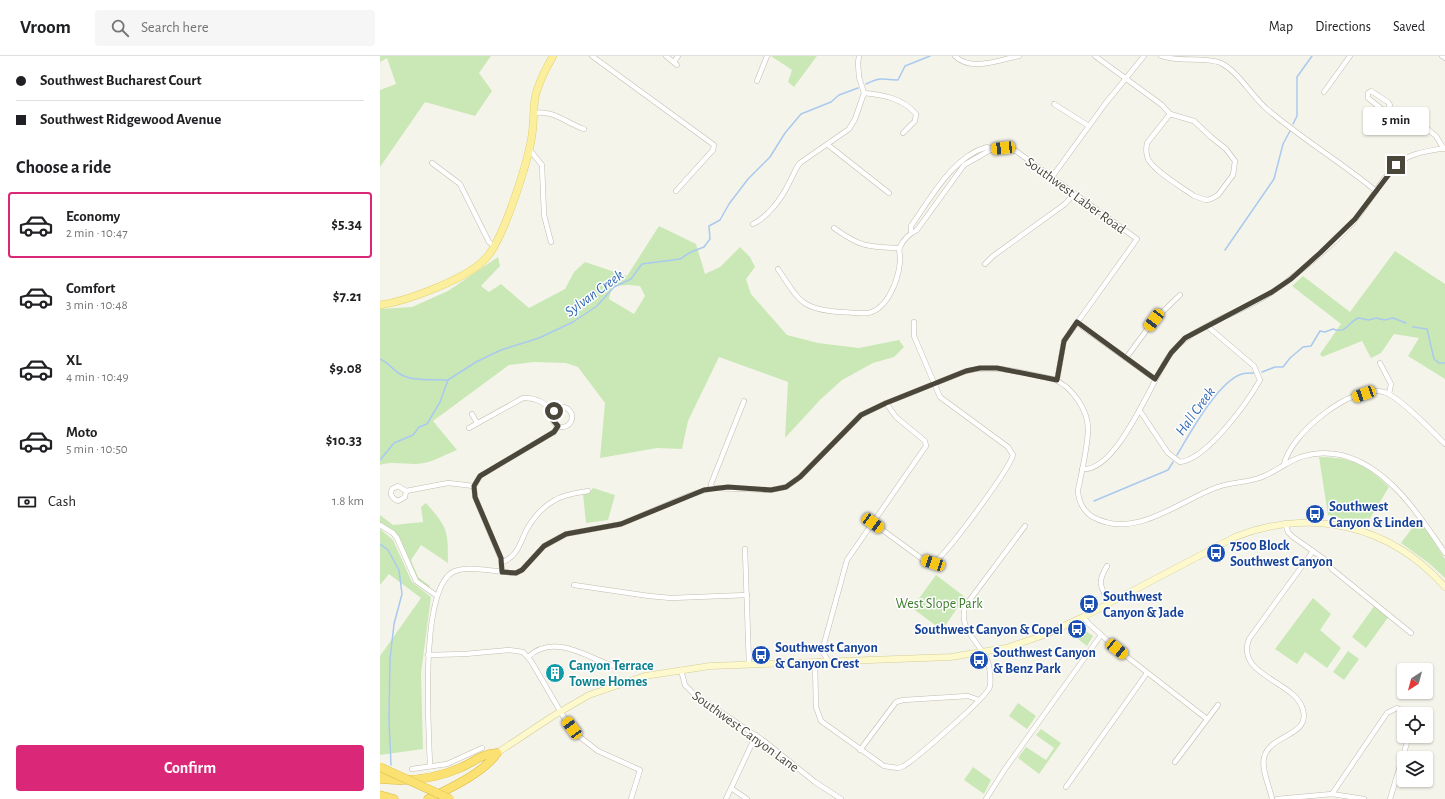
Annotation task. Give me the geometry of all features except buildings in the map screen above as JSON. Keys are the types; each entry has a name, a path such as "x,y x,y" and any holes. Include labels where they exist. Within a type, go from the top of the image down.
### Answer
{"highway":[{"path":"380,779 417,780 450,772 488,753 497,752"},
{"path":"428,799 449,789 486,765 492,760 497,752"},
{"path":"380,767 450,799"},
{"path":"380,772 417,780"},
{"path":"380,795 394,799"}],"main road":[{"path":"380,305 400,301 464,275 483,261 494,246 504,226 529,149 538,87 553,56"},
{"path":"497,752 560,711 610,687 645,676 710,666 951,657 982,653 1031,640 1083,617 1235,537 1262,528 1285,523 1330,523 1372,534 1409,554 1430,571 1445,587"}],"street":[{"path":"592,56 714,145 713,150 676,192"},
{"path":"666,56 675,64 678,56"},
{"path":"757,81 767,56"},
{"path":"753,224 763,219 789,184 795,169 800,164 849,129 855,119 864,93 859,77 859,56"},
{"path":"955,56 964,63 972,64 1019,56"},
{"path":"1094,56 1162,105 1170,114 1194,121 1233,157 1236,165 1233,175 1218,195 1212,200 1206,200 1194,196 1155,167 1148,159 1146,148 1147,143 1170,114"},
{"path":"1052,177 1089,126 1144,56"},
{"path":"1160,56 1170,58 1210,59 1224,66 1237,76 1269,111 1376,191"},
{"path":"1324,92 1350,56"},
{"path":"1082,469 1096,467 1128,434 1155,379 1175,347 1185,338 1262,298 1291,279 1355,219 1402,160 1416,154 1444,148 1436,136 1424,126 1389,108 1383,110 1368,98 1368,93 1372,91 1376,92 1388,102 1389,108"},
{"path":"864,93 882,94 899,100 911,107 916,114 915,120 903,133"},
{"path":"1054,104 1089,126"},
{"path":"534,113 544,112 554,114 571,125 584,130"},
{"path":"828,145 888,193"},
{"name":"Southwest Laber Road","path":"899,248 911,232 911,226 961,160 980,148 1003,148 1016,151 1137,239 1077,322"},
{"path":"529,149 542,165 544,214 551,242"},
{"path":"432,163 460,184 489,242 494,246"},
{"path":"985,264 1065,204 1074,194"},
{"path":"778,268 796,296 809,307 820,310 868,313 881,306 891,292 900,265 899,248 869,247 853,242 834,228"},
{"path":"1126,358 1154,320 1180,295"},
{"path":"873,523 925,561 933,563 942,557 1013,455 1008,447 940,397 914,336 914,322"},
{"path":"1057,380 1064,341 1077,322 1155,379"},
{"path":"1140,411 1168,453 1180,462 1188,461 1215,440 1260,380 1254,366 1207,326"},
{"path":"1380,363 1391,384 1389,394"},
{"path":"430,766 426,679 428,655 437,596 442,583 447,576 457,570 516,573 522,570 544,546 566,534 621,524 690,495 712,488 771,490 786,487 800,477 861,415 886,403 966,371 980,368 997,368 1057,380 1076,398 1087,425 1078,494 1082,506 1087,512 1099,520 1124,525 1159,514 1216,487 1268,475 1284,465 1307,455 1340,455 1360,462 1380,475 1403,497 1445,553"},
{"path":"1284,465 1285,457 1305,431 1325,411 1341,402 1364,394 1379,391 1389,394 1400,402 1445,444"},
{"path":"469,428 523,398 530,397 554,411"},
{"path":"712,488 711,484 744,401"},
{"path":"829,662 822,651 845,565 926,446 925,441 896,417 886,403"},
{"path":"564,407 571,415 568,425 558,426 552,419 554,411 558,408 564,407"},
{"path":"472,414 477,423"},
{"path":"502,572 502,562 475,497 474,486 480,476 554,432 558,426"},
{"path":"406,491 448,483 474,486"},
{"path":"502,562 509,559 517,552 530,524 546,506 565,496 588,491"},
{"path":"1285,523 1290,534 1327,562 1332,569 1412,633"},
{"path":"380,525 393,533 397,538 416,581 437,596"},
{"path":"815,662 816,707 821,721 884,766 898,768 904,766 972,708 990,688 988,662 967,628 963,612 966,605 1025,526"},
{"path":"746,549 749,665"},
{"path":"1272,799 1263,763 1264,756 1267,748 1274,742 1293,733 1299,728 1304,718 1304,712 1301,704 1296,698 1249,661 1246,652 1247,645 1249,639 1313,551"},
{"path":"1107,566 1100,578 1100,583 1109,603"},
{"path":"574,585 671,598 747,595"},
{"path":"1083,617 1100,635 1207,719"},
{"path":"986,799 1005,769 1100,635"},
{"path":"528,657 541,648 564,647 619,667 629,665"},
{"path":"428,655 453,655 514,650 521,651 528,657 560,711 572,728 587,744 598,751 640,770 631,799"},
{"name":"Southwest Canyon Lane","path":"681,670 683,682 690,690 756,735 815,782 841,799"},
{"path":"1066,787 1147,673"},
{"path":"860,750 896,702 903,700 968,696 979,700"},
{"path":"1176,762 1218,705"},
{"path":"1332,794 1387,713 1397,708"},
{"path":"726,799 756,735"},
{"path":"1390,799 1406,743"},
{"path":"412,769 455,761 482,748"},
{"path":"731,788 747,799"},
{"path":"1276,799 1332,794 1348,795 1364,799"}],"green space":[{"path":"380,56 491,56 479,73 492,91 475,116 425,102 380,167 380,90 396,84 387,58 380,62"},
{"path":"771,56 817,56 794,87 788,82 792,70"},
{"path":"659,226 696,244 705,274 720,267 740,247 750,257 755,267 746,279 751,294 787,335 818,343 859,348 899,340 904,347 894,357 873,363 842,380 820,400 785,438 788,382 719,357 688,421 682,449 657,448 600,458 605,403 578,367 566,363 534,362 509,365 433,421 457,450 424,463 391,463 380,465 380,309 412,307 448,291 498,257 500,266 481,286 489,292 501,284 529,308 565,289 574,272 585,262 627,276","holes":["612,286 640,286 645,296 634,314 609,299"]},
{"path":"1395,251 1445,284 1445,379 1408,356 1419,338 1394,334 1381,353 1371,358 1362,341 1322,357 1320,354 1341,324 1292,286 1303,276 1350,312"},
{"path":"1319,457 1331,457 1358,464 1373,473 1389,487 1366,525 1328,515"},
{"path":"593,488 615,495 608,520 586,523 583,494 590,492"},
{"path":"426,503 443,524 448,543 448,563 421,545 411,560 418,577 430,586 428,588 418,581 393,531 380,522 380,515 393,525 423,522 421,507"},
{"path":"1419,519 1445,559 1445,578 1430,564 1401,543"},
{"path":"380,529 393,540 412,582 431,597 421,673 423,749 380,755 380,656 421,598 389,574 380,585"},
{"name":"West Slope Park","path":"936,575 965,597 942,630 912,608"},
{"path":"1313,598 1331,614 1320,630 1341,648 1327,668 1305,652 1297,664 1275,649"},
{"path":"1375,605 1389,616 1366,648 1352,637"},
{"path":"1086,631 1093,636 1087,646 1074,636"},
{"path":"1348,651 1359,659 1344,680 1333,672"},
{"path":"1018,703 1036,716 1027,729 1009,716"},
{"path":"1041,729 1061,743 1039,774 1018,758 1026,747 1046,760 1054,748 1036,735"},
{"path":"973,767 991,780 984,794 964,780"}],"waterway":[{"name":"Sylvan Creek","path":"866,84 879,79 898,80 905,66 930,56"},
{"path":"1293,124 1297,116 1297,77 1312,56"},
{"name":"Sylvan Creek","path":"380,460 394,443 413,435 419,427 427,424 440,402 448,380 476,362 501,350 539,338 573,322 597,306 614,287 631,279 642,264 680,259 691,252 704,247 710,239 709,226 720,220 729,204 748,179 770,157 785,133 801,114 831,102 839,95 858,88"},
{"path":"1225,250 1274,179 1283,144 1290,131"},
{"name":"Hall Creek","path":"1262,372 1275,367 1283,367 1290,358 1303,347 1311,346 1320,331 1325,332 1333,329 1344,329 1358,318 1369,320 1376,318 1385,320 1393,318 1406,323"},
{"name":"Hall Creek","path":"1413,327 1427,329 1434,359 1439,363 1445,363"},
{"path":"380,359 405,377 448,380"},
{"name":"Hall Creek","path":"1177,455 1205,410 1223,387 1242,374 1254,373"},
{"name":"Hall Creek","path":"1094,501 1168,470 1173,462"},
{"name":"Sylvan Creek","path":"380,544 388,550 399,570 402,594 394,624 390,659 389,720 391,765"}],"place":[{"name":"Southwest Canyon & Linden","path":"1315,514"},
{"name":"7500 Block Southwest Canyon","path":"1216,553"},
{"name":"Southwest Canyon & Jade","path":"1089,604"},
{"name":"Southwest Canyon & Copel","path":"1077,629"},
{"name":"Southwest Canyon & Canyon Crest","path":"761,655"},
{"name":"Southwest Canyon & Benz Park","path":"979,660"},
{"name":"Canyon Terrace Towne Homes","path":"555,673"}],"route":[{"path":"554,411 552,419 558,426 554,432 486,471 476,480 474,486 475,497 501,558 502,572 519,572 544,546 566,534 577,531 606,528 634,520 704,490 728,487 777,490 786,487 800,477 861,415 886,403 966,371 988,367 1057,380 1064,341 1077,322 1155,379 1175,347 1185,338 1262,298 1291,279 1355,219 1396,165"}]}
